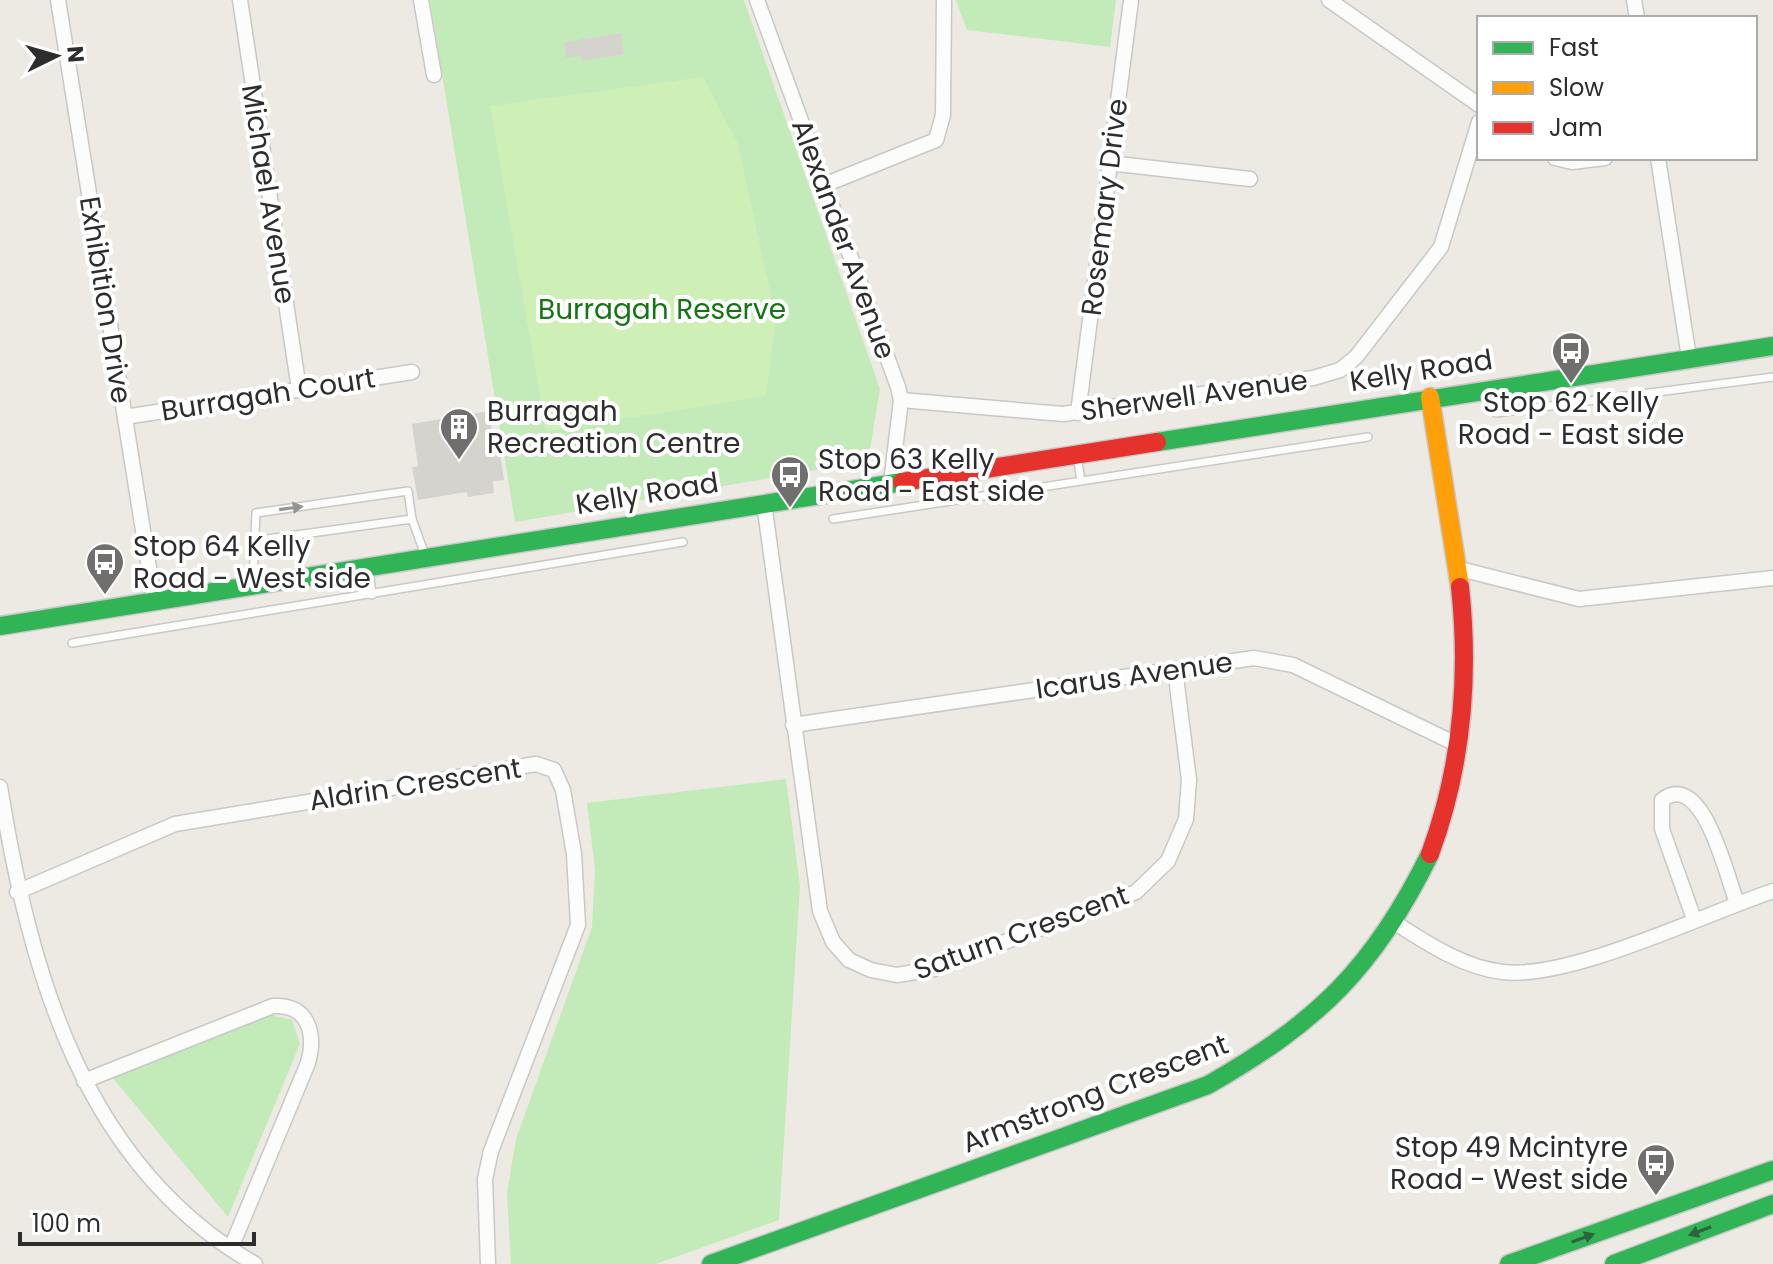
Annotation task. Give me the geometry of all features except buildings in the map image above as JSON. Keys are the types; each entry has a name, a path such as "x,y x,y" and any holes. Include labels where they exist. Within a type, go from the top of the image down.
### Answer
{"street":[{"name":"Exhibition Drive","path":"58,0 154,599"},
{"name":"Michael Avenue","path":"240,0 299,389"},
{"path":"421,0 434,75"},
{"name":"Alexander Avenue","path":"757,0 901,400 891,483"},
{"path":"824,185 936,140 943,115 944,0"},
{"name":"Rosemary Drive","path":"1078,413 1131,0"},
{"path":"1329,0 1477,104"},
{"name":"Sherwell Avenue","path":"901,400 1053,414 1078,413 1313,378 1347,365 1441,247 1477,129"},
{"path":"1564,160 1588,160"},
{"path":"1658,160 1689,358"},
{"path":"1109,163 1250,179"},
{"name":"Kelly Road","path":"0,626 253,583 1430,397 1773,346"},
{"name":"Burragah Court","path":"125,417 412,372"},
{"name":"Armstrong Crescent","path":"711,1264 1099,1126 1230,1074 1274,1048 1311,1018 1360,969 1397,924 1437,837 1464,707 1465,652 1456,568 1430,397"},
{"name":"Saturn Crescent","path":"764,503 820,911 826,929 842,953 861,967 885,974 917,973 1125,897 1157,875 1179,840 1189,801 1175,669"},
{"path":"1456,568 1579,599 1773,578"},
{"name":"Icarus Avenue","path":"793,725 1240,659 1280,661 1458,745"},
{"name":"Aldrin Crescent","path":"17,892 175,824 536,764 554,770 563,790 574,854 578,925 487,1165 488,1264"},
{"path":"0,787 17,892 51,997 84,1081 103,1116 152,1184 181,1211 255,1264"},
{"path":"1694,919 1659,818 1662,800 1666,796 1682,794 1699,805 1737,903"},
{"path":"1397,924 1473,964 1515,973 1539,972 1582,960 1773,891"},
{"path":"84,1081 273,1006 283,1005 302,1014 310,1025 312,1036 308,1063 231,1248"},
{"path":"1509,1264 1773,1170"},
{"path":"1614,1264 1773,1204"}],"lane":[{"name":"Kelly Road","path":"1496,413 1773,377"},
{"name":"Kelly Road","path":"833,519 1368,437"},
{"path":"1077,453 1081,481"},
{"path":"253,583 256,513 408,491 412,519 425,557"},
{"path":"253,541 412,519"},
{"name":"Kelly Road","path":"72,643 683,542"},
{"path":"368,566 372,595"}],"green space":[{"name":"Burragah Reserve","path":"430,0 744,0 880,389 868,461 515,522"},
{"path":"956,0 1116,0 1110,47 967,30"},
{"path":"703,77 738,144 776,319 766,396 546,431 490,106"},
{"path":"786,779 800,886 779,1220 656,1264 511,1264 507,1193 516,1139 592,927 595,870 587,803"},
{"path":"271,1015 292,1020 300,1044 228,1217 113,1078"}],"traffic: fast":[{"path":"1157,442 1773,346"},
{"path":"0,626 902,482"},
{"path":"711,1264 1208,1085 1281,1038 1339,989 1387,929 1430,854"},
{"path":"1509,1264 1773,1170"},
{"path":"1614,1264 1773,1204"}],"traffic: slow":[{"path":"1430,397 1460,587"}],"traffic: jam":[{"path":"902,482 1157,442"},
{"path":"1430,854 1450,789 1461,722 1464,655 1460,587"}],"place":[{"name":"Stop 62 Kelly Road - East side","path":"1571,385"},
{"name":"Burragah Recreation Centre","path":"459,461"},
{"name":"Stop 63 Kelly Road - East side","path":"790,509"},
{"name":"Stop 64 Kelly Road - West side","path":"105,596"},
{"name":"Stop 49 Mcintyre Road - West side","path":"1656,1197"}]}
